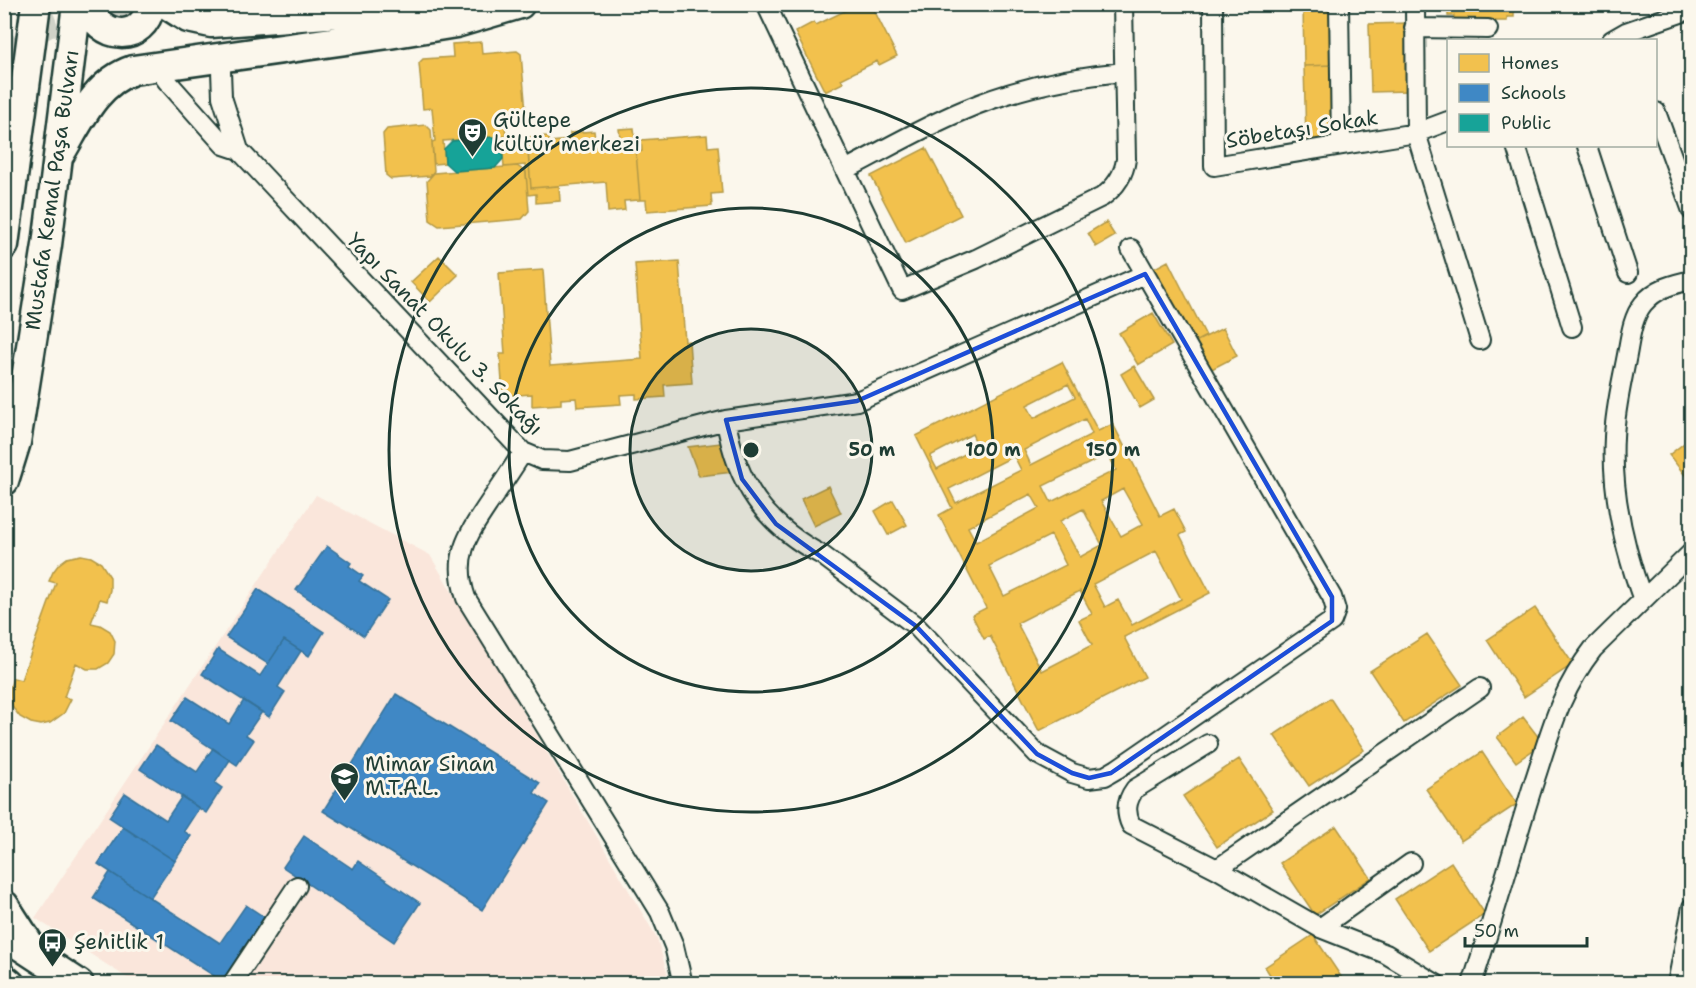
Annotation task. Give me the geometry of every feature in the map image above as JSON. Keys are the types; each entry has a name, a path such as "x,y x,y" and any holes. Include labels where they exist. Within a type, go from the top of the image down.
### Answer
{"main road":[{"name":"Mustafa Kemal Paşa Bulvarı","path":"4,481 16,442 47,245 78,4"},
{"path":"87,4 98,24 118,33 133,31 140,27 151,4"},
{"path":"165,4 188,18 207,14 455,4"},
{"path":"58,158 97,94 105,85 123,73 156,66 389,34 456,22 520,4"},
{"name":"Mustafa Kemal Paşa Bulvarı","path":"4,245 35,6"},
{"path":"4,905 36,956"},
{"path":"4,934 79,984"}],"street":[{"path":"766,4 902,290 976,259 1102,197 1114,188 1122,174 1126,159 1123,4"},
{"name":"Söbetaşı Sokak","path":"1213,4 1215,166 1416,133 1447,122"},
{"path":"1339,4 1341,145"},
{"path":"1415,4 1416,133 1480,340"},
{"path":"1622,38 1692,9"},
{"path":"1414,28 1488,29"},
{"name":"Yapı Sanat Okulu 3. Sokağı","path":"222,57 222,97 239,150 523,452 542,460 570,461 726,420 857,401 1145,274"},
{"name":"Yapı Sanat Okulu 3. Sokağı","path":"156,66 224,145 239,150"},
{"path":"845,170 938,121 990,100 1049,83 1090,75 1124,72"},
{"path":"1657,115 1692,211"},
{"path":"1515,147 1572,327"},
{"path":"1587,147 1628,273"},
{"path":"726,420 734,460 742,479 776,524 806,547 822,555 916,626 1037,754 1081,776 1089,778 1105,776 1332,621 1336,609 1332,597 1131,249"},
{"path":"1643,600 1626,546 1616,489 1613,459 1616,416 1633,324 1640,309 1660,289 1692,280"},
{"path":"523,452 467,536 460,566 462,587 466,598 660,912 674,946 683,984"},
{"path":"1472,984 1508,862 1562,698 1593,649 1692,552"},
{"path":"1217,869 1480,688"},
{"path":"1208,744 1135,789 1128,801 1127,814 1131,825 1217,869 1320,928 1386,954 1437,984"},
{"path":"1320,928 1411,863"},
{"path":"232,984 297,886"},
{"path":"1677,984 1692,907"}],"highlighted area":[{"path":"1145,274 1332,597 1332,621 1111,773 1089,778 1072,773 1037,754 916,626 776,524 742,479 726,420 857,401"}],"shaded area":[{"name":"Mimar Sinan M.T.A.L.","path":"316,495 430,555 657,938 670,983 135,983 35,918"}],"building: Homes":[{"path":"849,4 871,4 897,56 879,65 877,61 841,79 843,83 825,92 795,32 849,9 847,6"},
{"path":"1303,4 1331,4 1332,65 1304,66"},
{"path":"1448,4 1514,4 1514,17 1507,17 1507,21 1454,21 1454,16 1448,16"},
{"path":"1407,23 1408,91 1371,92 1369,24"},
{"path":"481,42 482,54 517,51 521,54 526,112 504,114 506,136 443,141 445,163 434,164 432,142 435,141 432,108 423,109 419,63 423,59 453,57 452,44"},
{"path":"1332,65 1334,141 1306,141 1304,66"},
{"path":"426,125 431,130 434,171 430,176 391,179 386,175 383,134 387,129"},
{"path":"634,128 640,200 624,201 625,210 608,212 606,182 531,188 527,137 549,136 549,142 570,140 570,133 594,131 596,147 607,146 606,138 620,137 619,129"},
{"path":"707,135 708,147 718,146 722,193 711,194 712,206 647,211 646,200 640,200 636,152 642,151 641,140"},
{"path":"527,141 531,188 559,186 560,201 536,203 536,194 528,195 525,165 504,167 502,142"},
{"path":"926,148 961,215 906,243 871,176"},
{"path":"517,166 526,172 529,211 522,219 439,226 430,220 427,181 434,173"},
{"path":"1106,222 1115,236 1096,247 1088,233"},
{"path":"439,256 458,275 430,302 411,282"},
{"path":"679,261 685,342 689,341 692,383 664,385 665,397 636,399 636,394 620,395 621,404 577,407 576,398 561,399 561,404 532,406 532,394 503,396 500,354 505,354 499,273 543,270 550,366 642,359 635,264"},
{"path":"1168,261 1206,336 1189,345 1151,270"},
{"path":"1153,313 1172,345 1138,365 1119,333"},
{"path":"1223,328 1237,356 1204,373 1189,345"},
{"path":"1062,362 1098,431 1113,424 1160,516 1174,509 1186,532 1180,535 1210,593 1124,637 1145,677 1039,731 990,636 984,639 972,615 986,608 939,515 952,508 916,436","holes":["1068,384 1075,397 1034,418 1027,405","1085,419 1092,434 1031,465 1024,450","972,434 978,447 937,469 930,456","1108,454 1116,470 1051,502 1043,486","1014,456 1021,470 956,503 949,489","1123,489 1143,524 1121,536 1101,501","1031,494 1039,508 976,542 968,527","1083,509 1102,545 1080,557 1060,521","1051,535 1066,565 1004,596 989,566","1156,551 1181,599 1132,625 1118,600 1105,607 1093,584","1080,591 1092,614 1079,620 1092,645 1042,671 1017,623"]},
{"path":"1134,366 1154,400 1140,408 1121,374"},
{"path":"1692,437 1692,484 1669,455"},
{"path":"729,442 733,472 699,476 688,447"},
{"path":"828,486 841,513 814,526 801,499"},
{"path":"893,500 907,525 888,535 875,511"},
{"path":"81,555 91,557 101,563 110,577 107,601 100,599 91,623 110,631 115,641 114,654 108,663 98,669 87,669 76,663 64,697 71,699 64,713 50,723 41,725 31,723 20,717 13,708 10,697 13,678 21,680 56,583 49,581 53,572 67,558"},
{"path":"1535,608 1573,664 1524,697 1487,640"},
{"path":"1427,634 1462,685 1404,723 1370,671"},
{"path":"1330,698 1364,750 1309,786 1274,735"},
{"path":"1523,717 1543,743 1516,762 1497,737"},
{"path":"1482,752 1517,804 1461,841 1426,789"},
{"path":"1239,759 1273,810 1217,847 1183,796"},
{"path":"1336,826 1371,878 1315,915 1280,863"},
{"path":"1451,862 1485,914 1429,951 1395,899"},
{"path":"1313,935 1346,984 1276,984 1265,967"}],"building: Schools":[{"path":"327,546 351,563 349,566 363,576 359,581 388,600 364,636 296,590"},
{"path":"258,589 324,632 309,656 284,640 268,664 226,637"},
{"path":"284,640 301,651 278,687 285,692 269,717 202,674 218,649 260,676"},
{"path":"396,694 540,783 534,793 549,803 482,910 323,811"},
{"path":"187,697 229,724 244,700 262,712 246,735 254,740 237,765 171,721"},
{"path":"156,745 197,772 213,748 230,760 215,783 222,788 206,813 140,769"},
{"path":"125,793 166,820 182,796 199,808 184,831 191,836 175,861 109,817"},
{"path":"123,827 175,861 150,898 98,864"},
{"path":"304,836 353,869 358,861 420,903 394,942 283,867"},
{"path":"110,872 220,943 246,905 267,919 225,983 93,898"}],"building: Public":[{"path":"493,137 502,145 503,159 495,168 454,171 445,163 444,149 452,141"}],"tunnel":[{"path":"4,65 18,46 34,32 52,22 90,11 155,4"}],"place":[{"name":"Gültepe kültür merkezi","path":"472,158"},
{"name":"Mimar Sinan M.T.A.L.","path":"344,802"},
{"name":"Şehitlik 1","path":"53,968"}]}
